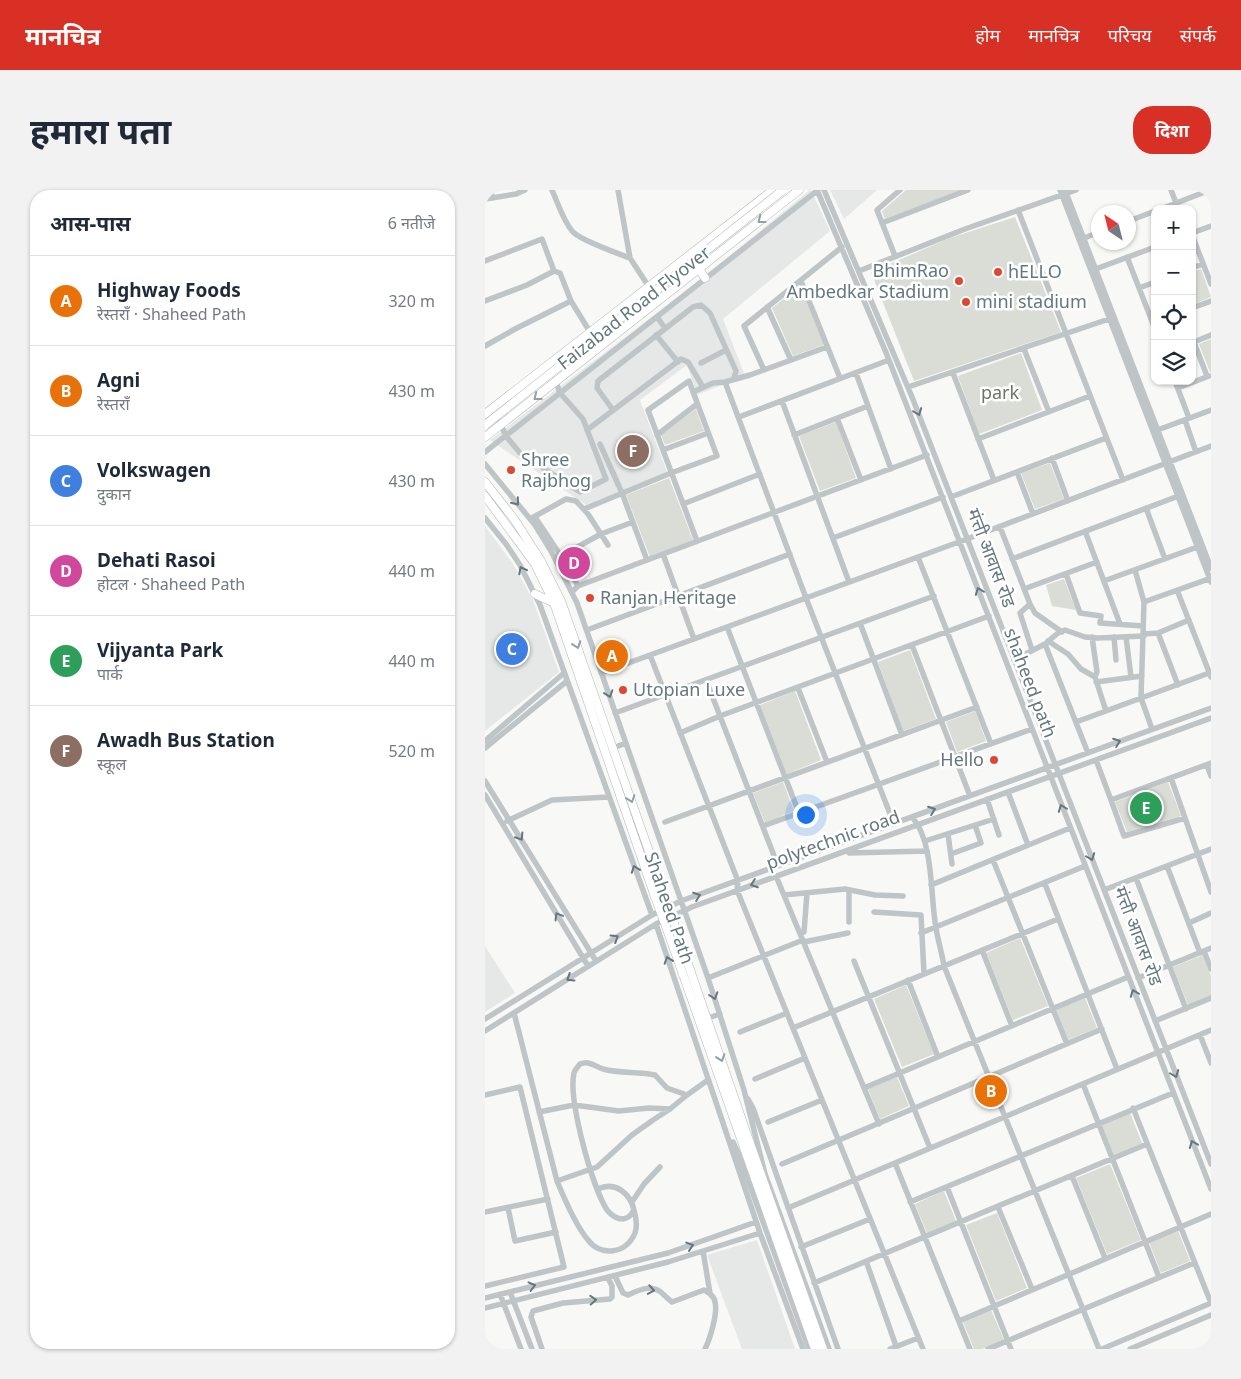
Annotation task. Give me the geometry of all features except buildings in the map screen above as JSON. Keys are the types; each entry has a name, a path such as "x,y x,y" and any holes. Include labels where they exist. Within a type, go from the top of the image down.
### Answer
{"highway":[{"path":"487,412 773,190"},
{"name":"Faizabad Road Flyover","path":"485,425 783,190"},
{"path":"485,437 799,190"},
{"path":"699,269 705,278"},
{"name":"Shaheed Path","path":"485,482 514,520 541,561 561,601 823,1349"},
{"name":"Shaheed Path","path":"485,496 489,506 535,564 554,602 748,1171 815,1349"},
{"path":"535,594 554,602"}],"street":[{"path":"491,190 492,198"},
{"path":"552,190 574,232 611,252 630,258"},
{"path":"618,190 630,258 649,286"},
{"path":"485,452 818,190"},
{"name":"shaheed path","path":"818,190 870,306 889,360 1050,777 1211,1189"},
{"name":"मंत्ती आवास रोड","path":"824,190 859,271 870,306 908,387 1211,1164"},
{"path":"895,256 877,210 900,190"},
{"path":"882,223 969,190"},
{"path":"859,271 1063,192 1076,190"},
{"path":"1171,190 1175,203"},
{"path":"1170,205 1210,190"},
{"path":"485,199 521,191"},
{"path":"1063,192 1155,431"},
{"path":"1018,210 1123,480"},
{"path":"1136,218 1151,213"},
{"path":"1196,232 1211,226"},
{"path":"1081,239 1091,235"},
{"path":"485,262 542,239 554,271"},
{"path":"1196,245 1211,284"},
{"path":"764,370 744,326 842,247"},
{"path":"1093,270 1151,248"},
{"path":"1127,257 1151,319"},
{"path":"1196,267 1203,264"},
{"path":"1093,270 1109,319 1168,463 1211,579 1144,602"},
{"path":"485,301 527,285 554,271 560,273 571,301 590,332"},
{"path":"801,281 840,378"},
{"path":"1139,288 1151,284"},
{"path":"1196,306 1211,300"},
{"path":"485,346 571,301"},
{"path":"613,410 597,388 598,381 693,306 701,305 710,313 736,371 734,378"},
{"path":"767,307 791,360"},
{"path":"657,317 665,328"},
{"path":"908,387 1109,319"},
{"path":"656,335 678,362"},
{"path":"1196,338 1211,336"},
{"path":"1177,388 1209,376 1193,340"},
{"path":"693,392 713,383 725,382 764,370 827,347"},
{"path":"1024,349 1049,412"},
{"path":"701,363 726,350"},
{"path":"587,430 681,359 688,362 703,387"},
{"path":"739,417 889,360"},
{"path":"856,372 891,469"},
{"path":"953,373 994,480"},
{"path":"584,509 671,473 717,456 689,381 648,410 671,473 697,542"},
{"path":"487,412 501,425 506,436 520,453 580,492 606,479 583,419 560,393 556,382"},
{"path":"725,382 894,824"},
{"path":"1176,385 1196,452"},
{"path":"978,439 1090,396"},
{"path":"781,401 849,582"},
{"path":"657,435 697,404"},
{"path":"794,435 868,406"},
{"path":"1155,431 1211,410"},
{"path":"837,418 861,480"},
{"path":"663,450 708,433"},
{"path":"951,497 1106,438"},
{"path":"600,444 622,493 647,560"},
{"path":"601,673 1000,527 1211,446"},
{"path":"572,592 578,586 927,455"},
{"path":"1051,458 1068,501"},
{"path":"485,464 533,518 561,556 578,586"},
{"path":"1017,472 1033,514"},
{"path":"683,504 760,474"},
{"path":"1012,559 1180,495"},
{"path":"833,538 943,497"},
{"path":"533,518 566,499 577,502 584,509 607,545"},
{"path":"1146,508 1165,559"},
{"path":"485,518 520,565 535,594 567,681 597,754 609,797 652,915"},
{"path":"533,518 572,592 587,630 720,1014 744,1090 758,1152 771,1197 829,1349"},
{"path":"554,557 561,556 601,534 633,522"},
{"path":"1000,527 1035,613 1062,632"},
{"path":"1085,531 1120,624"},
{"path":"1104,581 1200,546"},
{"path":"1200,546 1211,568"},
{"path":"663,554 694,639"},
{"path":"587,630 790,554"},
{"path":"918,557 991,744"},
{"path":"1024,589 1097,562"},
{"path":"1135,570 1144,602 1141,698 1152,730"},
{"path":"561,571 572,576"},
{"path":"1066,574 1080,613 1101,616 1100,623 1143,626"},
{"path":"1076,722 1210,675 1177,590"},
{"path":"615,713 934,596"},
{"path":"1030,604 1020,613 1033,650"},
{"path":"680,732 989,616"},
{"path":"1014,660 1065,630 1092,638 1126,637 1158,633 1189,620"},
{"path":"859,623 902,735"},
{"path":"727,627 799,813"},
{"path":"1158,633 1177,685"},
{"path":"1114,637 1116,660"},
{"path":"1126,637 1131,677"},
{"path":"1092,638 1097,672 1095,680"},
{"path":"1047,642 1068,654 1081,669 1095,680 1107,711"},
{"path":"1047,642 1088,753"},
{"path":"912,645 970,796"},
{"path":"650,655 738,880 737,890 923,1349"},
{"path":"485,741 564,673"},
{"path":"1095,680 1142,676"},
{"path":"706,680 778,866"},
{"path":"485,748 567,681"},
{"path":"798,688 827,762"},
{"path":"665,822 977,707"},
{"path":"485,1019 652,915 681,901 1211,708"},
{"name":"polytechnic road","path":"485,1031 655,924 685,910 1211,718"},
{"path":"763,826 1032,729"},
{"path":"618,746 626,744"},
{"path":"1096,760 1124,836 1185,818"},
{"path":"1111,800 1209,764 1211,776"},
{"path":"1171,778 1210,887"},
{"path":"485,781 597,961"},
{"path":"1008,792 1029,845"},
{"path":"485,795 589,966"},
{"path":"503,823 552,800 609,797"},
{"path":"987,799 999,835"},
{"path":"912,817 919,825 925,841 936,928 945,966 1100,1349 1211,1303 1133,1108"},
{"path":"925,841 994,819"},
{"path":"951,854 981,843 975,825"},
{"path":"931,885 1070,828"},
{"path":"947,834 952,864"},
{"path":"848,850 849,853 927,851"},
{"path":"1104,890 1211,850"},
{"path":"993,860 1067,1044"},
{"path":"921,933 1045,884 1085,866"},
{"path":"1167,866 1189,923 1211,970"},
{"path":"777,876 879,1124"},
{"path":"1136,878 1186,1008"},
{"path":"1045,884 1117,1069"},
{"path":"784,895 849,890 875,895 903,896"},
{"path":"849,890 849,922"},
{"path":"800,933 804,932 807,893"},
{"path":"874,912 921,915 923,974"},
{"path":"1189,923 1211,913"},
{"path":"793,1028 1059,919"},
{"path":"655,924 692,1024 708,1080 756,1222 803,1349"},
{"path":"708,978 804,941 848,933"},
{"path":"1138,978 1211,948"},
{"path":"982,950 1012,1026"},
{"path":"854,961 930,1148"},
{"path":"864,1088 1128,977"},
{"path":"908,980 938,1057"},
{"path":"523,996 529,1004"},
{"path":"1155,1021 1211,998"},
{"path":"514,1012 557,1181 588,1240 597,1249 609,1253 629,1242 635,1233 637,1222 632,1202 627,1194 614,1187 607,1186 598,1189"},
{"path":"740,1032 787,1013"},
{"path":"711,1017 720,1014"},
{"path":"783,1164 1102,1029"},
{"path":"788,1208 1211,1030"},
{"path":"1199,1035 1211,1063"},
{"path":"755,1079 805,1058"},
{"path":"634,1210 627,1219 619,1219 611,1215 603,1203 591,1169 574,1105 574,1075 580,1064 585,1062 617,1072 655,1075 667,1088 687,1095"},
{"path":"557,1181 597,1167 633,1135 708,1080"},
{"path":"1083,1084 1159,1277"},
{"path":"485,1095 520,1087 567,1277"},
{"path":"744,1090 753,1108 838,1349"},
{"path":"910,1202 1173,1093"},
{"path":"768,1122 822,1100"},
{"path":"539,1112 574,1105 619,1111 649,1108 670,1109"},
{"path":"723,1122 748,1171 809,1349"},
{"path":"814,1283 1147,1144"},
{"path":"758,1152 761,1149 767,1149"},
{"path":"895,1163 970,1349"},
{"path":"632,1202 644,1184 661,1167"},
{"path":"1072,1176 1105,1258"},
{"path":"947,1187 1011,1349"},
{"path":"485,1212 547,1199"},
{"path":"998,1207 1032,1289"},
{"path":"508,1208 515,1241 556,1232"},
{"path":"959,1320 1211,1214"},
{"path":"801,1247 870,1219"},
{"path":"485,1298 668,1253 756,1222"},
{"path":"485,1308 612,1277 760,1233"},
{"path":"703,1251 710,1294 715,1302 711,1336 705,1349"},
{"path":"866,1262 893,1348 918,1338"},
{"path":"989,1349 1194,1263"},
{"path":"485,1286 564,1266"},
{"path":"612,1277 623,1293 628,1295 645,1288 653,1289 662,1293 672,1302 704,1290 710,1294"},
{"path":"542,1349 531,1316 533,1311 563,1303 610,1299 613,1292 612,1277"},
{"path":"510,1292 532,1349"},
{"path":"500,1294 521,1349"},
{"path":"1130,1349 1211,1315"}],"shaded area":[{"path":"810,190 830,231 723,319 745,376 697,395 687,365 640,400 667,472 586,505 490,440 700,280"},
{"path":"830,190 877,190 844,219"},
{"path":"485,526 513,564 533,600 559,672 485,731"},
{"path":"485,946 515,993 485,1012"},
{"path":"757,1240 795,1349 742,1349 707,1255"}],"green space":[{"path":"906,190 963,190 885,219 882,211"},
{"name":"mini stadium","path":"1015,217 1061,332 914,381 871,272 950,238"},
{"path":"1201,269 1211,297 1196,303 1196,295 1196,271"},
{"path":"800,286 824,345 793,356 772,308"},
{"path":"1211,339 1211,372 1210,372 1199,344"},
{"name":"park","path":"1021,353 1042,410 979,434 958,376"},
{"path":"696,409 704,431 665,445 661,435"},
{"path":"836,422 856,478 820,491 799,436"},
{"path":"1050,463 1064,499 1035,509 1021,473"},
{"path":"669,478 693,540 650,557 626,495"},
{"path":"1064,579 1076,610 1052,606 1046,585"},
{"path":"910,650 936,719 903,731 878,662"},
{"path":"795,691 821,760 787,774 760,705"},
{"path":"975,711 986,741 957,752 946,722"},
{"path":"783,782 794,811 765,823 753,793"},
{"path":"1168,782 1181,816 1127,832 1115,802"},
{"path":"1020,938 1048,1006 1013,1020 986,953"},
{"path":"1203,955 1211,976 1211,996 1188,1005 1173,967"},
{"path":"906,985 934,1054 902,1067 874,999"},
{"path":"1085,998 1097,1028 1068,1040 1056,1009"},
{"path":"897,1077 909,1106 880,1119 868,1089"},
{"path":"1130,1113 1142,1143 1114,1155 1102,1125"},
{"path":"1110,1164 1141,1240 1107,1254 1076,1178"},
{"path":"944,1191 956,1221 927,1233 915,1204"},
{"path":"997,1213 1027,1288 996,1301 966,1225"},
{"path":"1178,1231 1190,1261 1161,1273 1149,1242"},
{"path":"991,1310 1004,1340 982,1349 974,1349 963,1322"}],"place":[{"name":"hELLO","path":"998,272"},
{"name":"BhimRao Ambedkar Stadium","path":"959,281"},
{"name":"mini stadium","path":"966,302"},
{"name":"Awadh Bus Station","path":"633,451"},
{"name":"Shree Rajbhog","path":"511,470"},
{"name":"Dehati Rasoi","path":"574,563"},
{"name":"Ranjan Heritage","path":"590,598"},
{"name":"Volkswagen","path":"512,649"},
{"name":"Highway Foods","path":"612,656"},
{"name":"Utopian Luxe","path":"623,690"},
{"name":"Hello","path":"994,760"},
{"name":"Vijyanta Park","path":"1146,808"},
{"name":"Agni","path":"991,1091"}]}
